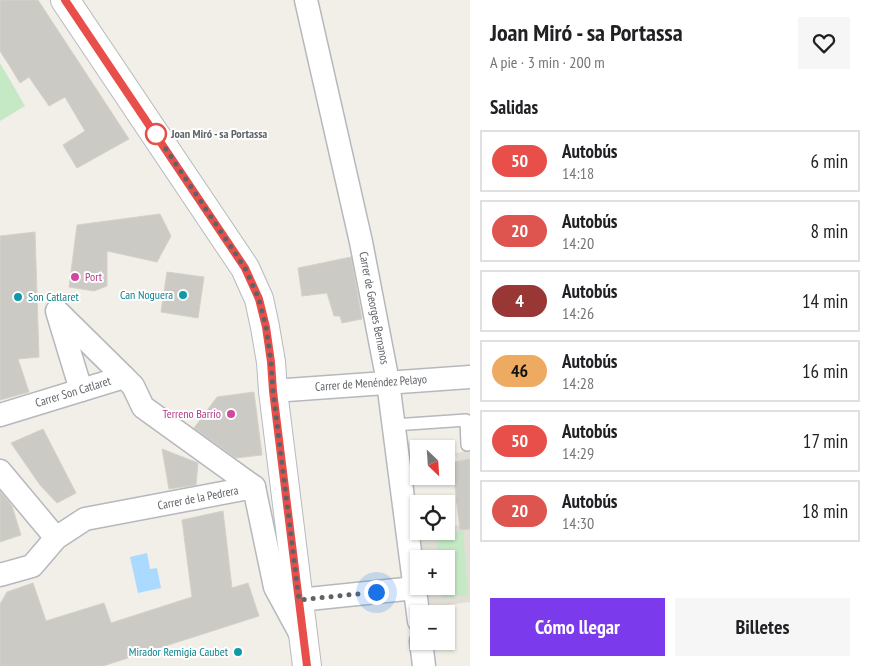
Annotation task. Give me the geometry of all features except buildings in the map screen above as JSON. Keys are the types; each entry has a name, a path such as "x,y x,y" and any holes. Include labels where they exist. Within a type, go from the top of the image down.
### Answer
{"street":[{"path":"67,0 245,268 259,299 266,327 271,362 305,653"},
{"name":"Carrer de Georges Bernanos","path":"306,0 361,242 388,382 410,550"},
{"path":"81,390 58,311 124,377"},
{"name":"Carrer Son Catlaret","path":"0,415 124,377 133,386 142,407 254,487"},
{"name":"Carrer de Menéndez Pelayo","path":"273,391 470,377"},
{"path":"0,471 56,538"},
{"name":"Carrer de la Pedrera","path":"0,575 32,566 56,538 85,519 254,487 275,587 305,653"},
{"path":"299,600 410,589"},
{"path":"422,650 424,666"}],"lane":[{"path":"394,426 466,420 467,445"}],"shaded area":[{"path":"470,451 470,602 446,605 423,605 422,595 455,595 455,550 417,550 415,540 455,540 455,526 460,525 455,485 455,461 457,461 455,453"}],"green space":[{"path":"0,63 25,106 0,121"},
{"path":"463,531 468,595 442,598 442,595 455,595 455,550 437,550 436,540 455,540 455,532"}],"water":[{"path":"147,553 150,569 157,568 161,588 138,593 130,557"}],"bus line":[{"name":"50","path":"65,0 245,268 259,299 266,327 271,362 307,666"}],"place":[{"name":"Joan Miró - sa Portassa","path":"156,134"},
{"name":"Port","path":"75,277"},
{"name":"Can Noguera","path":"183,295"},
{"name":"Son Catlaret","path":"18,297"},
{"name":"Terreno Barrio","path":"231,414"},
{"name":"Mirador Remigia Caubet","path":"238,652"}],"route":[{"path":"156,134 245,268 259,299 266,327 271,362 299,600 376,592"}]}
